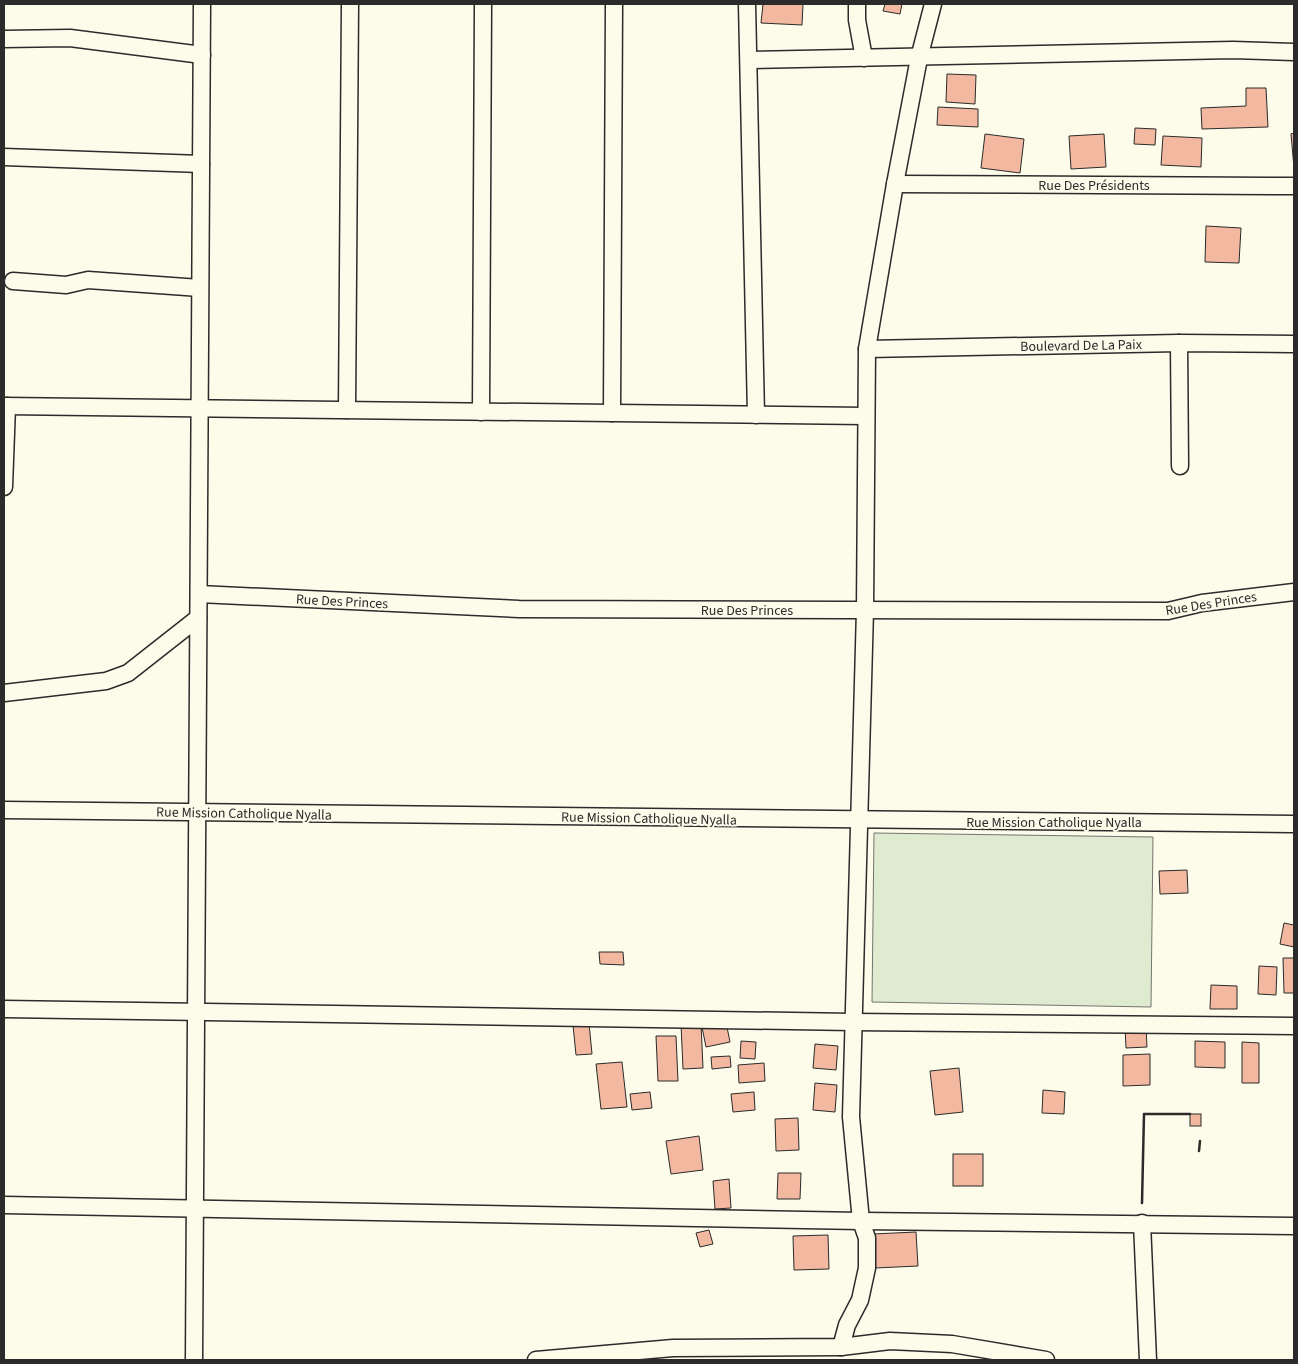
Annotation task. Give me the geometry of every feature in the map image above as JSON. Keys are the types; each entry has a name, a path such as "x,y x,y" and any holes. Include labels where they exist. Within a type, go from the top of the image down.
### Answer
{"street":[{"path":"194,1360 202,4"},
{"path":"347,410 350,4"},
{"path":"481,412 483,4"},
{"path":"612,413 614,4"},
{"path":"747,4 756,415"},
{"path":"857,4 857,20 864,58"},
{"path":"841,1347 847,1325 860,1300 868,1268 867,1238 861,1221 851,1117 852,1022 865,610 867,350 894,184 919,58 933,4"},
{"path":"4,39 70,38 202,55"},
{"path":"749,60 1223,51 1294,52"},
{"path":"4,157 201,164"},
{"name":"Rue Des Présidents","path":"894,184 1294,186"},
{"path":"13,282 66,285 88,280 200,288"},
{"path":"1179,343 1180,466"},
{"name":"Boulevard De La Paix","path":"867,350 1179,343 1294,344"},
{"path":"4,487 5,406 865,416"},
{"name":"Rue Des Princes","path":"199,594 519,609 1168,611 1225,600 1294,592"},
{"path":"4,693 106,681 128,674 198,618"},
{"name":"Rue Mission Catholique Nyalla","path":"4,810 1294,824"},
{"path":"4,1009 852,1022 1294,1026"},
{"path":"4,1205 861,1221 1294,1226"},
{"path":"1142,1223 1148,1360"},
{"path":"536,1360 841,1347 890,1341 952,1344 1046,1360"}],"green space":[{"path":"874,833 1153,837 1151,1007 872,1002"}],"building":[{"path":"763,4 803,4 802,25 761,23"},
{"path":"885,4 902,4 900,14 883,11"},
{"path":"947,74 976,75 975,104 946,102"},
{"path":"1246,88 1266,88 1268,127 1202,129 1201,108 1246,106"},
{"path":"938,107 978,109 978,127 937,125"},
{"path":"1135,128 1156,129 1155,145 1134,144"},
{"path":"1294,133 1294,168 1291,134"},
{"path":"985,134 1024,139 1020,173 981,168"},
{"path":"1104,134 1106,167 1071,169 1069,136"},
{"path":"1163,136 1202,138 1201,167 1161,165"},
{"path":"1206,226 1241,228 1239,263 1205,262"},
{"path":"1187,870 1188,893 1160,894 1159,871"},
{"path":"1284,923 1294,925 1294,947 1280,944"},
{"path":"599,952 623,952 624,965 600,964"},
{"path":"1283,958 1294,958 1294,993 1284,993"},
{"path":"1259,966 1277,967 1276,995 1258,994"},
{"path":"1211,985 1237,986 1237,1009 1210,1009"},
{"path":"726,1022 730,1042 706,1047 702,1027"},
{"path":"589,1023 592,1054 576,1055 573,1025"},
{"path":"701,1023 703,1068 683,1069 681,1024"},
{"path":"1146,1027 1147,1047 1126,1048 1125,1028"},
{"path":"656,1036 676,1036 678,1081 658,1081"},
{"path":"741,1041 756,1042 755,1059 740,1058"},
{"path":"1195,1041 1225,1042 1225,1068 1195,1067"},
{"path":"1242,1042 1259,1043 1259,1083 1242,1083"},
{"path":"815,1044 838,1046 836,1070 813,1068"},
{"path":"1150,1054 1150,1085 1123,1086 1123,1055"},
{"path":"730,1056 731,1067 712,1069 711,1057"},
{"path":"622,1062 627,1107 601,1109 596,1064"},
{"path":"764,1063 765,1081 739,1083 738,1065"},
{"path":"959,1068 963,1112 935,1115 930,1071"},
{"path":"815,1083 837,1085 835,1112 813,1110"},
{"path":"1043,1090 1065,1092 1064,1114 1042,1113"},
{"path":"650,1092 652,1108 632,1110 630,1094"},
{"path":"754,1092 755,1110 733,1112 731,1094"},
{"path":"1190,1114 1201,1114 1201,1126 1190,1126"},
{"path":"798,1118 799,1150 776,1151 775,1119"},
{"path":"699,1136 703,1170 671,1174 666,1141"},
{"path":"953,1154 983,1154 983,1186 953,1186"},
{"path":"778,1173 801,1173 800,1199 777,1199"},
{"path":"729,1179 731,1208 715,1209 713,1181"},
{"path":"709,1230 713,1244 700,1247 696,1233"},
{"path":"916,1232 918,1266 875,1268 873,1234"},
{"path":"828,1235 829,1269 794,1270 793,1236"}],"wall":[{"path":"1142,1203 1144,1114 1190,1114"},
{"path":"1199,1151 1200,1141"}]}
